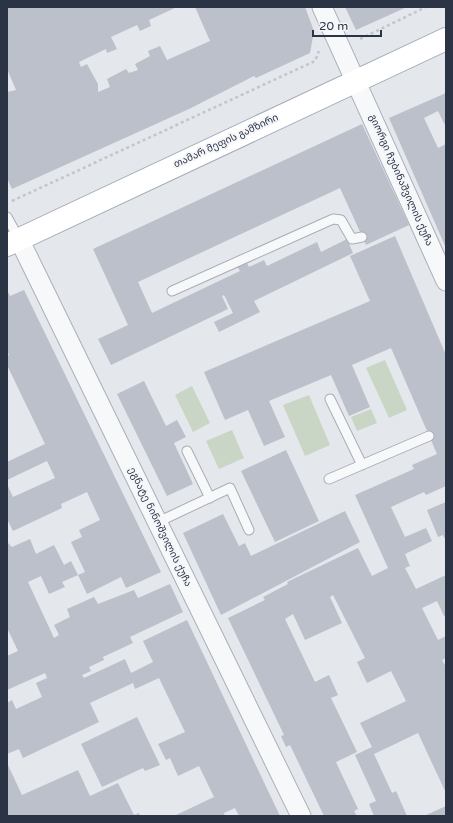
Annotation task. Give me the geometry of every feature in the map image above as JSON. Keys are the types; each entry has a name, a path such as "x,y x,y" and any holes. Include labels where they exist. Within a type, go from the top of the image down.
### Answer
{"main road":[{"name":"თამარ მეფის გამზირი","path":"13,242 446,39"}],"street":[{"name":"გიორგი ჩუბინაშვილის ქუჩა","path":"322,7 354,81 374,119 411,217 446,281"},
{"name":"ეგნატე ნინოშვილის ქუჩა","path":"13,242 158,522 301,816"}],"lane":[{"path":"7,217 13,242"},
{"path":"172,291 333,219 341,220 352,239 362,237"},
{"path":"330,399 362,464"},
{"path":"329,479 429,436"},
{"path":"187,451 210,498"},
{"path":"158,522 230,488 249,530"}],"path":[{"path":"354,34 360,39 426,7"},
{"path":"7,203 315,61 319,49"}],"green space":[{"path":"385,360 407,410 389,418 366,368"},
{"path":"192,386 210,423 193,432 175,395"},
{"path":"309,395 330,445 305,456 283,405"},
{"path":"371,409 377,423 357,431 351,417"},
{"path":"232,430 244,458 219,469 206,441"}],"building":[{"path":"11,7 177,7 149,20 151,26 140,31 137,25 111,37 117,49 107,53 106,49 79,62 81,67 87,64 98,84 98,92 110,87 107,79 126,69 129,73 138,70 135,64 150,56 148,51 160,46 167,60 210,41 195,7 305,7 314,31 310,53 256,78 254,76 189,109 12,189 7,178 7,92 16,90 7,69 7,9"},
{"path":"345,7 407,7 356,30"},
{"path":"446,93 446,127 438,111 424,118 438,148 446,144 446,248 389,118"},
{"path":"362,124 409,225 366,245 340,188 138,282 152,313 240,271 237,266 246,261 249,267 264,260 267,266 317,242 321,252 347,239 353,253 254,301 260,312 219,332 214,322 233,313 224,295 222,296 228,309 111,365 98,339 128,325 93,249"},
{"path":"395,236 446,355 446,486 426,495 424,492 391,507 405,537 426,528 432,541 405,554 410,566 405,568 416,589 446,575 446,615 444,616 437,601 422,608 438,640 446,636 446,658 442,660 446,667 446,793 418,733 374,754 392,793 396,791 407,816 374,816 369,804 376,801 355,755 372,747 360,723 406,701 391,671 367,683 357,662 365,658 333,595 330,597 342,623 305,640 293,614 285,619 315,682 329,675 338,695 331,698 357,752 336,762 358,809 354,811 357,816 324,816 290,745 286,747 281,736 284,735 228,618 265,600 263,597 288,584 287,582 358,548 372,576 388,568 355,495 414,469 412,465 437,454 391,348 352,365 370,407 349,416 331,375 269,401 285,437 264,446 248,410 225,420 204,372 370,301 350,256"},
{"path":"7,290 10,296 24,290 161,572 126,588 121,577 87,594 78,575 85,572 71,542 82,537 79,530 100,520 87,492 61,504 62,508 13,531 7,519 7,484 13,497 55,478 47,461 7,480 7,462 45,444 7,365 7,356 9,355 7,351"},
{"path":"144,381 166,426 177,420 186,437 174,443 193,484 167,496 117,394"},
{"path":"286,450 319,521 275,542 241,471"},
{"path":"446,502 446,541 443,535 438,537 427,510"},
{"path":"345,511 360,542 221,615 183,533 223,514 239,546 245,543 251,556"},
{"path":"30,539 36,554 54,545 64,565 71,561 78,575 62,582 65,587 49,594 41,576 28,582 54,638 59,635 54,625 70,617 67,609 94,597 98,604 134,590 138,598 170,584 183,612 130,637 133,643 103,657 104,660 89,667 91,671 82,675 84,678 125,659 131,673 153,662 143,641 187,620 280,816 239,816 235,808 224,813 225,816 174,816 214,797 199,766 178,776 170,758 166,760 158,744 185,732 159,678 135,689 133,683 90,703 99,722 23,758 19,749 7,754 7,703 12,700 16,709 42,697 36,683 47,678 45,673 7,690 7,656 18,651 8,630 7,631 7,542 12,547"},
{"path":"137,717 160,765 145,771 143,768 102,787 81,744"},
{"path":"7,763 22,795 78,770 90,796 118,783 134,815 139,813 140,816 7,816"},
{"path":"446,806 446,816 424,816"}]}
